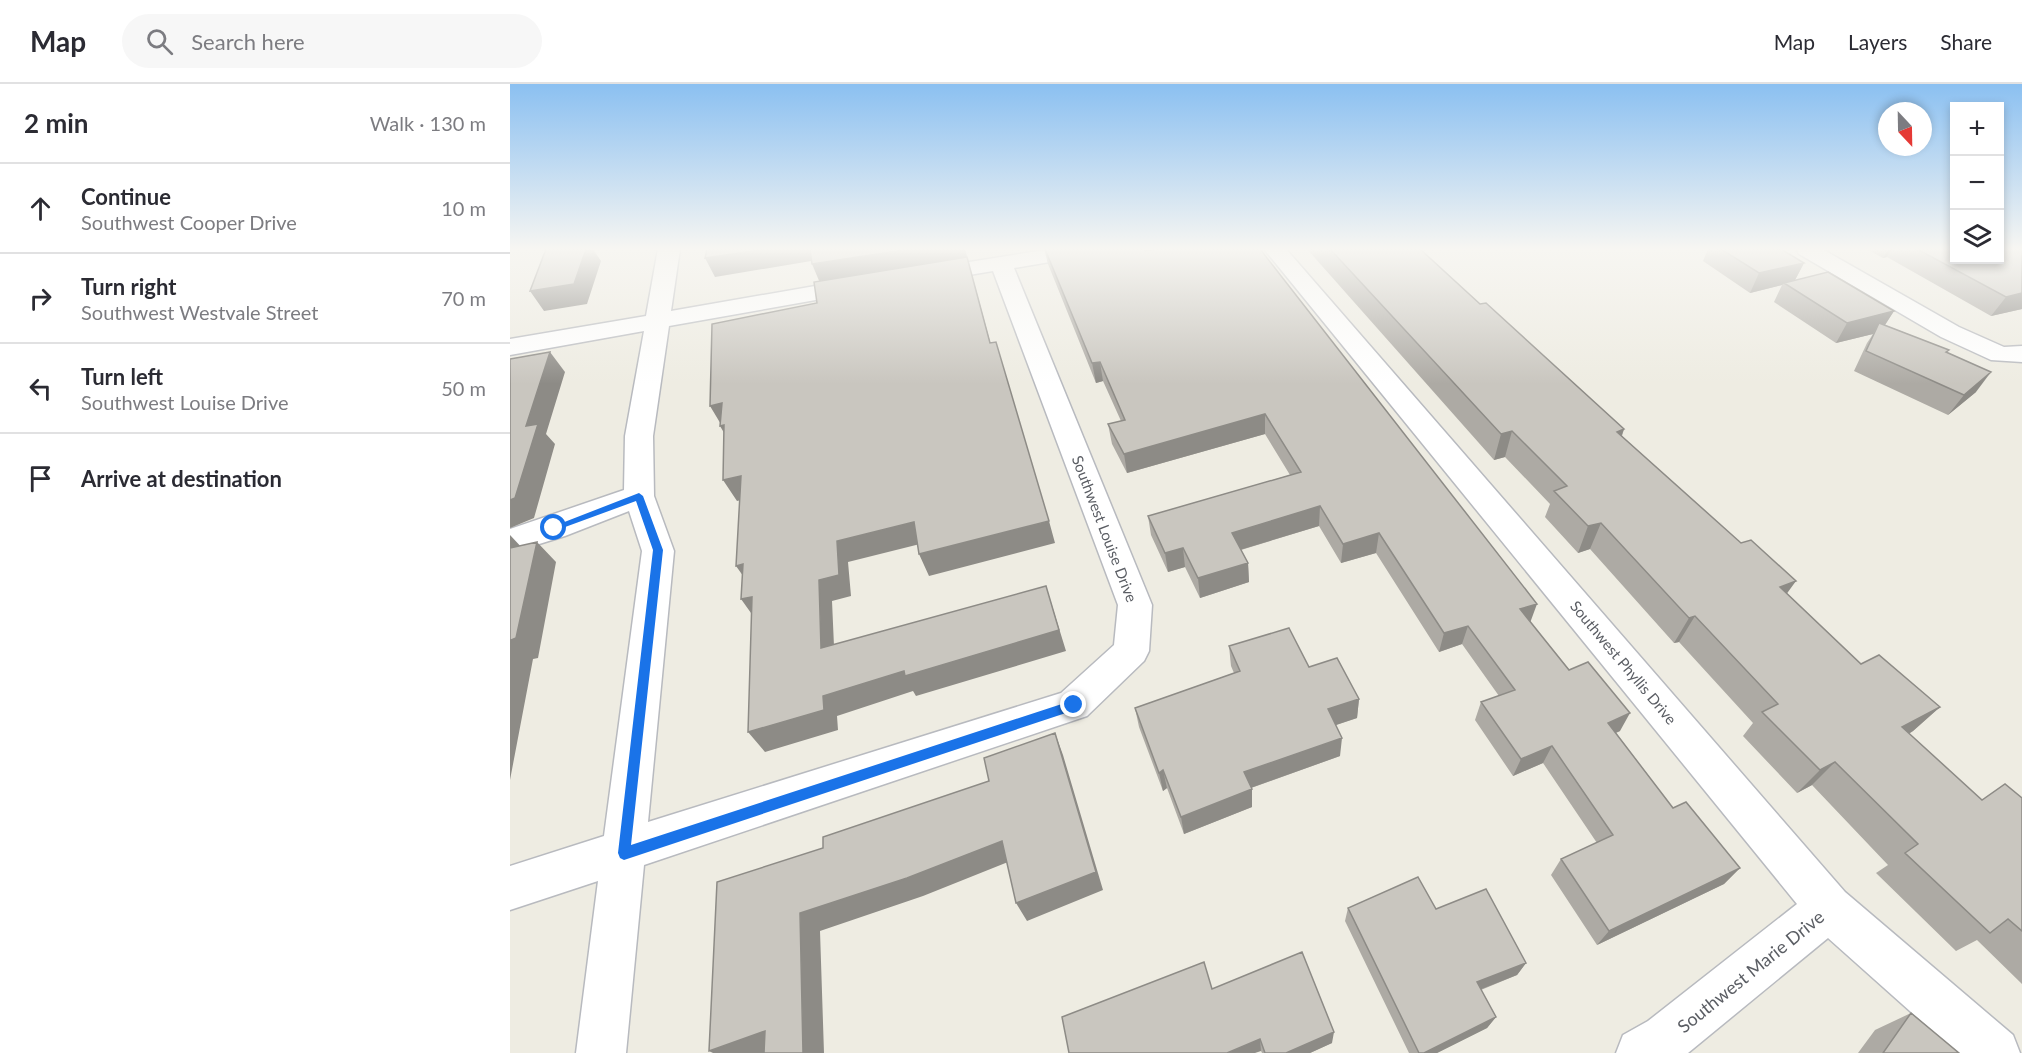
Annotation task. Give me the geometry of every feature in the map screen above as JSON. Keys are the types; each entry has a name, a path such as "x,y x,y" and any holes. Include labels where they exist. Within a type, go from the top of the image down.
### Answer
{"street":[{"path":"601,1053 658,550 639,496 639,436 663,294"},
{"path":"510,347 812,294"},
{"name":"Southwest Louise Drive","path":"510,888 624,853 1074,705 1131,651 1135,605 1013,294"},
{"name":"Southwest Phyllis Drive","path":"1313,294 1830,908 1995,1053"},
{"path":"1885,294 1950,332 2000,356 2022,354"},
{"path":"510,541 554,528 639,496"},
{"name":"Southwest Marie Drive","path":"1641,1053 1666,1039 1830,908"}],"building":[{"path":"816,294 977,294 990,343 996,342 1049,521 919,554 914,522 837,541 839,575 819,580 821,648 1046,586 1059,630 905,676 904,671 823,696 824,710 748,732 752,597 741,599 743,564 736,566 741,476 723,480 724,425 720,426 722,403 710,406 712,324 817,303"},
{"path":"1064,294 1295,294 1537,604 1520,609 1569,670 1588,662 1630,713 1608,723 1673,808 1686,802 1740,868 1609,931 1561,859 1613,835 1552,746 1521,759 1481,702 1515,690 1468,626 1444,633 1379,533 1343,544 1320,506 1232,533 1248,563 1198,578 1183,548 1165,553 1148,516 1301,472 1265,414 1124,454 1108,424 1125,420 1100,362 1092,363"},
{"path":"1372,294 1469,294 1480,304 1486,303 1624,429 1617,432 1741,543 1751,540 1796,581 1780,587 1861,664 1879,655 1940,707 1902,727 1982,800 2005,784 2022,798 2022,931 2008,919 1990,933 1905,853 1918,844 1835,762 1820,770 1762,712 1778,704 1695,616 1689,618 1601,523 1588,526 1554,491 1567,486 1512,431 1501,434"},
{"path":"1802,294 1866,294 1894,311 1847,323"},
{"path":"2001,294 2017,294 2006,297"},
{"path":"1879,323 1949,350 1946,352 1991,372 1964,395 1866,351"},
{"path":"550,352 526,426 538,424 515,498 510,500 510,359"},
{"path":"537,542 516,638 510,643 510,548"},
{"path":"1289,628 1309,667 1337,658 1359,699 1328,709 1342,738 1244,772 1252,789 1181,817 1163,770 1159,773 1135,708 1240,671 1229,646"},
{"path":"1055,733 1096,872 1016,903 1002,841 907,878 800,913 803,1053 764,1053 765,1031 709,1051 717,882 823,848 823,837 989,781 984,758"},
{"path":"1418,877 1436,909 1486,889 1526,963 1477,982 1496,1017 1424,1053 1419,1053 1348,908"},
{"path":"1302,952 1334,1032 1286,1053 1265,1053 1260,1039 1227,1053 1069,1053 1062,1017 1204,962 1212,989"},
{"path":"1911,1013 1959,1053 1883,1053"}],"route":[{"path":"554,528 639,496 658,550 624,853 1074,705"}]}
